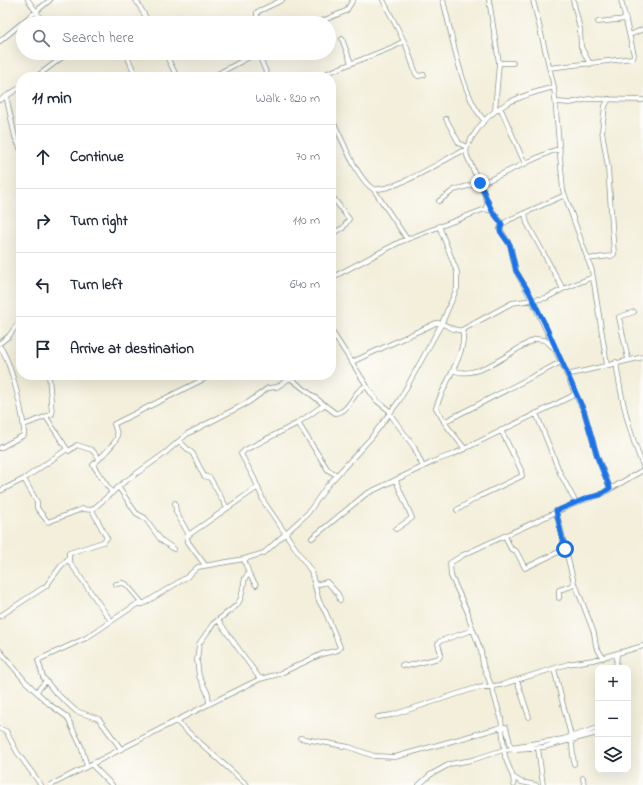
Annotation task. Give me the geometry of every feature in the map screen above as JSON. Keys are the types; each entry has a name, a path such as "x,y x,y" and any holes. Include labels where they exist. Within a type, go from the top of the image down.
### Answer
{"street":[{"path":"28,0 39,16"},
{"path":"30,16 50,0"},
{"path":"136,0 145,16"},
{"path":"257,16 257,12 282,0"},
{"path":"334,16 346,11 353,0"},
{"path":"383,0 411,56 416,75 424,74"},
{"path":"443,0 464,80 472,101 484,120"},
{"path":"489,0 499,63 494,110"},
{"path":"533,0 554,87 565,195 593,277 607,365"},
{"path":"573,0 580,29 581,47 590,64"},
{"path":"549,68 633,58 634,55 630,35 621,0"},
{"path":"598,22 626,19"},
{"path":"0,41 16,28"},
{"path":"630,35 643,29"},
{"path":"342,38 351,63"},
{"path":"329,72 381,52 404,41"},
{"path":"584,64 586,59"},
{"path":"43,72 59,60"},
{"path":"129,60 134,72"},
{"path":"168,60 174,72"},
{"path":"222,72 245,60"},
{"path":"261,60 266,72"},
{"path":"499,63 512,63"},
{"path":"374,190 394,185 466,149 484,120 494,110 521,96 554,87"},
{"path":"16,90 5,98 15,128 16,137"},
{"path":"556,102 570,104 589,99 643,100"},
{"path":"601,99 605,106"},
{"path":"587,259 611,256 614,250 608,168 602,131 605,106 609,99"},
{"path":"500,107 525,164"},
{"path":"446,119 459,143 466,149 470,163 492,211 502,224"},
{"path":"336,129 347,153 363,178 370,188 374,190 407,239"},
{"path":"439,202 454,190 480,183 552,151 560,149"},
{"path":"565,195 502,224 500,231 510,245 516,271 557,350 575,394 584,411 598,459 610,488"},
{"path":"336,202 349,219 346,225 336,231"},
{"path":"485,209 488,202"},
{"path":"336,275 407,239 485,209 492,211"},
{"path":"525,213 527,223 563,289"},
{"path":"121,749 99,719 76,711 46,681 41,673 38,662 40,659 71,646 137,604 143,604 187,577 198,567 244,559 264,552 308,514 337,475 371,438 391,413 442,323 458,284 457,272 439,226"},
{"path":"352,362 436,323 442,323 454,330 462,330 512,303 546,298 563,289 593,277"},
{"path":"628,359 618,317 634,312"},
{"path":"0,343 9,336 16,326"},
{"path":"439,328 447,326"},
{"path":"462,330 464,339 454,367 446,382 436,408 444,422 465,449"},
{"path":"336,338 377,401 391,413 414,447 423,467"},
{"path":"454,367 456,372 465,373 486,367 536,339 545,340 557,350"},
{"path":"0,347 9,366 24,425 24,435 0,448"},
{"path":"567,375 628,359 643,357"},
{"path":"444,422 561,362"},
{"path":"616,362 620,396 628,427 643,466"},
{"path":"24,425 52,414 49,380"},
{"path":"112,493 93,465 116,443 118,437 114,424 202,380"},
{"path":"92,510 131,476 164,454 187,434 249,402 268,388 277,387 287,380"},
{"path":"293,380 333,412 339,413 360,388 367,386"},
{"path":"312,538 366,494 465,449 575,394"},
{"path":"51,785 260,679 279,674 322,654 338,650 340,647 326,613 319,601 316,585 309,568 264,502 241,452 298,423 324,405"},
{"path":"536,413 556,464 576,503"},
{"path":"46,417 67,449"},
{"path":"298,423 328,470 337,475"},
{"path":"457,510 478,497 522,476 521,470 501,430"},
{"path":"179,441 193,454 204,476 210,478 227,508"},
{"path":"0,492 24,479 67,449 69,451 77,445 92,450 99,458"},
{"path":"514,785 513,777 504,750 502,727 491,685 483,665 481,651 463,600 451,576 450,563 556,511 587,498 600,495 643,470"},
{"path":"24,479 37,502 37,508 48,522 82,508 92,510"},
{"path":"396,481 412,518 396,529"},
{"path":"205,565 188,542 187,536 258,487"},
{"path":"119,488 136,513 145,518 161,540 174,550"},
{"path":"175,503 176,512 189,535"},
{"path":"0,616 46,586 69,558 69,553 103,542 107,538 92,510"},
{"path":"556,511 574,584 559,590 559,598"},
{"path":"505,536 511,549 516,551 525,568 565,549"},
{"path":"69,558 78,576 111,621"},
{"path":"244,559 249,574 256,585"},
{"path":"209,704 208,694 199,676 197,652 208,630 237,605 241,598 245,578 249,574"},
{"path":"116,584 122,582 126,584 143,604"},
{"path":"316,585 327,582 338,594 340,600"},
{"path":"576,586 594,633 596,646 603,658"},
{"path":"218,620 260,679"},
{"path":"402,665 407,666 439,658 441,654 438,644 440,641 473,630"},
{"path":"378,717 392,715 433,701 491,685 517,680 568,664 603,658 643,646"},
{"path":"0,651 25,681 67,717 89,765 112,785"},
{"path":"616,665 618,654"},
{"path":"554,669 571,738 574,764"},
{"path":"517,680 529,717"},
{"path":"37,691 46,681"},
{"path":"177,722 247,785"},
{"path":"300,738 348,747 374,756 395,757 502,727 506,727 508,731 511,747 571,738 595,733"},
{"path":"0,729 6,731 17,752 42,785"},
{"path":"419,785 430,775 450,764 472,760 504,750 538,748 595,729"},
{"path":"538,748 542,785"},
{"path":"513,777 521,782 536,785"},
{"path":"583,778 584,785"}],"route":[{"path":"480,183 492,211 502,224 500,226 500,231 510,245 512,258 519,278 529,292 544,322 570,384 584,411 598,459 610,488 600,495 587,498 556,511 565,549"}]}
